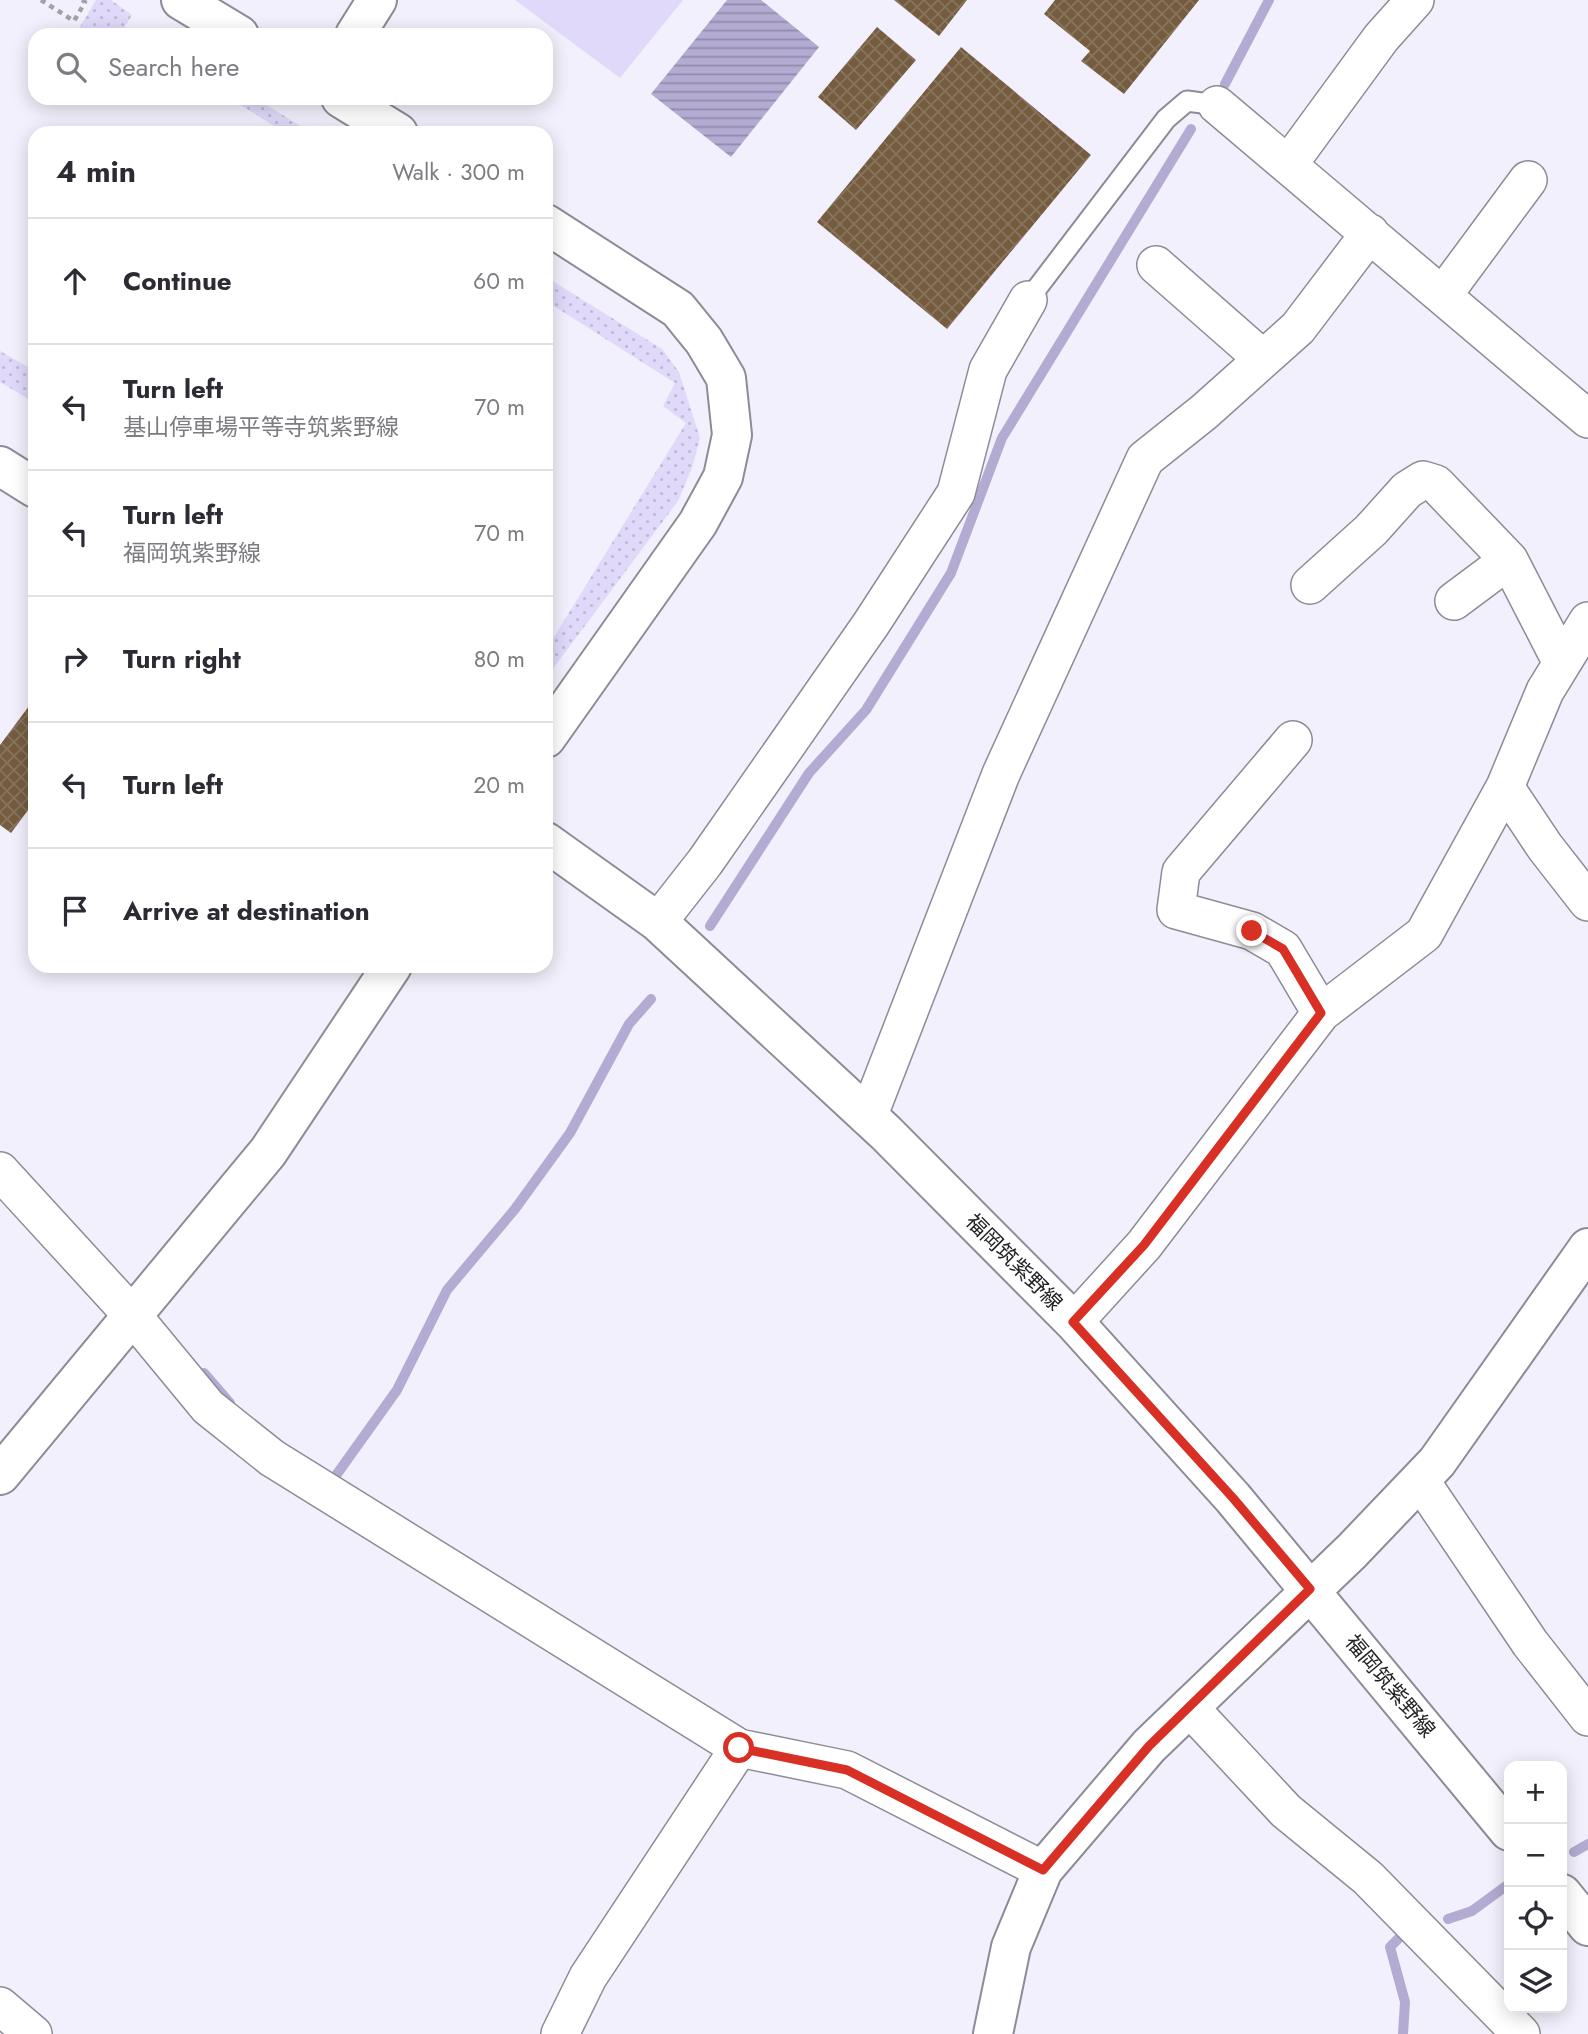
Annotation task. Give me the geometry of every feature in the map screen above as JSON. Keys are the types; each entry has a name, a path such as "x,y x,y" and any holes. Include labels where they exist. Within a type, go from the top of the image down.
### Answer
{"main road":[{"path":"181,0 227,28"},
{"path":"359,28 377,0"},
{"path":"352,105 387,126"},
{"path":"553,229 678,309 704,341 726,378 732,435 723,477 698,523 553,728"},
{"path":"0,466 28,484"},
{"name":"福岡筑紫野線","path":"553,847 658,922 868,1117 1073,1322 1233,1498 1504,1825"},
{"path":"0,1475 268,1152 387,973"},
{"path":"993,2034 1011,1947 1043,1870 1149,1746 1420,1480 1445,1451 1588,1248"},
{"path":"1567,1900 1588,1926"}],"street":[{"path":"1288,165 1381,38 1415,0"},
{"path":"1217,105 1588,419"},
{"path":"1443,295 1528,180"},
{"path":"868,1117 1002,774 1145,458 1298,328 1370,233"},
{"path":"1156,265 1263,359"},
{"path":"658,922 705,862 871,624 956,493 988,370 1028,300"},
{"path":"1310,585 1371,530 1407,491 1423,480 1436,484 1509,560 1562,663"},
{"path":"1454,601 1509,560"},
{"path":"1073,1322 1144,1245 1321,1013 1424,934 1505,786 1545,691 1588,621"},
{"path":"1293,740 1181,872 1175,910 1252,931 1283,949 1321,1013"},
{"path":"1505,786 1545,847 1588,902"},
{"path":"0,1171 132,1315 208,1407 272,1458 739,1748 847,1770 1043,1870"},
{"path":"1420,1480 1530,1643 1588,1717"},
{"path":"1189,1707 1286,1811 1368,1878 1521,2034"},
{"path":"560,2034 588,1977 739,1748"},
{"path":"0,2006 33,2034"}],"lane":[{"path":"1028,300 1166,119 1187,102 1217,105"}],"path":[{"path":"41,0 75,21 85,2 82,0"}],"shaded area":[{"path":"96,0 111,0 132,15 124,28 79,28"},
{"path":"515,0 683,0 620,78"},
{"path":"727,0 761,0 819,47 731,157 651,94"},
{"path":"241,105 266,105 301,126 274,126"},
{"path":"553,281 662,349 679,372 700,438 692,468 678,501 553,669 553,639 686,423 663,406 675,383 553,305"},
{"path":"0,351 28,367 28,399 0,382"}],"building":[{"path":"894,0 967,0 939,36"},
{"path":"1055,0 1199,0 1124,94 1081,61 1090,51 1044,14"},
{"path":"877,27 916,60 856,130 818,97"},
{"path":"961,47 1091,155 947,329 817,222"},
{"path":"28,707 28,810 11,833 0,825 0,745"}],"waterway":[{"path":"1225,84 1269,0"},
{"path":"710,926 809,773 866,710 951,573 1002,438 1191,129"},
{"path":"325,1477 332,1481 397,1390 447,1290 515,1209 570,1133 629,1024 651,999"},
{"path":"204,1373 230,1403"},
{"path":"1574,1852 1588,1844"},
{"path":"1448,1919 1472,1911 1505,1887"},
{"path":"1403,2034 1405,2002 1390,1947 1405,1932"}],"route":[{"path":"739,1748 847,1770 1043,1870 1149,1746 1310,1589 1233,1498 1073,1322 1144,1245 1258,1100 1321,1013 1283,949 1252,931"}]}
